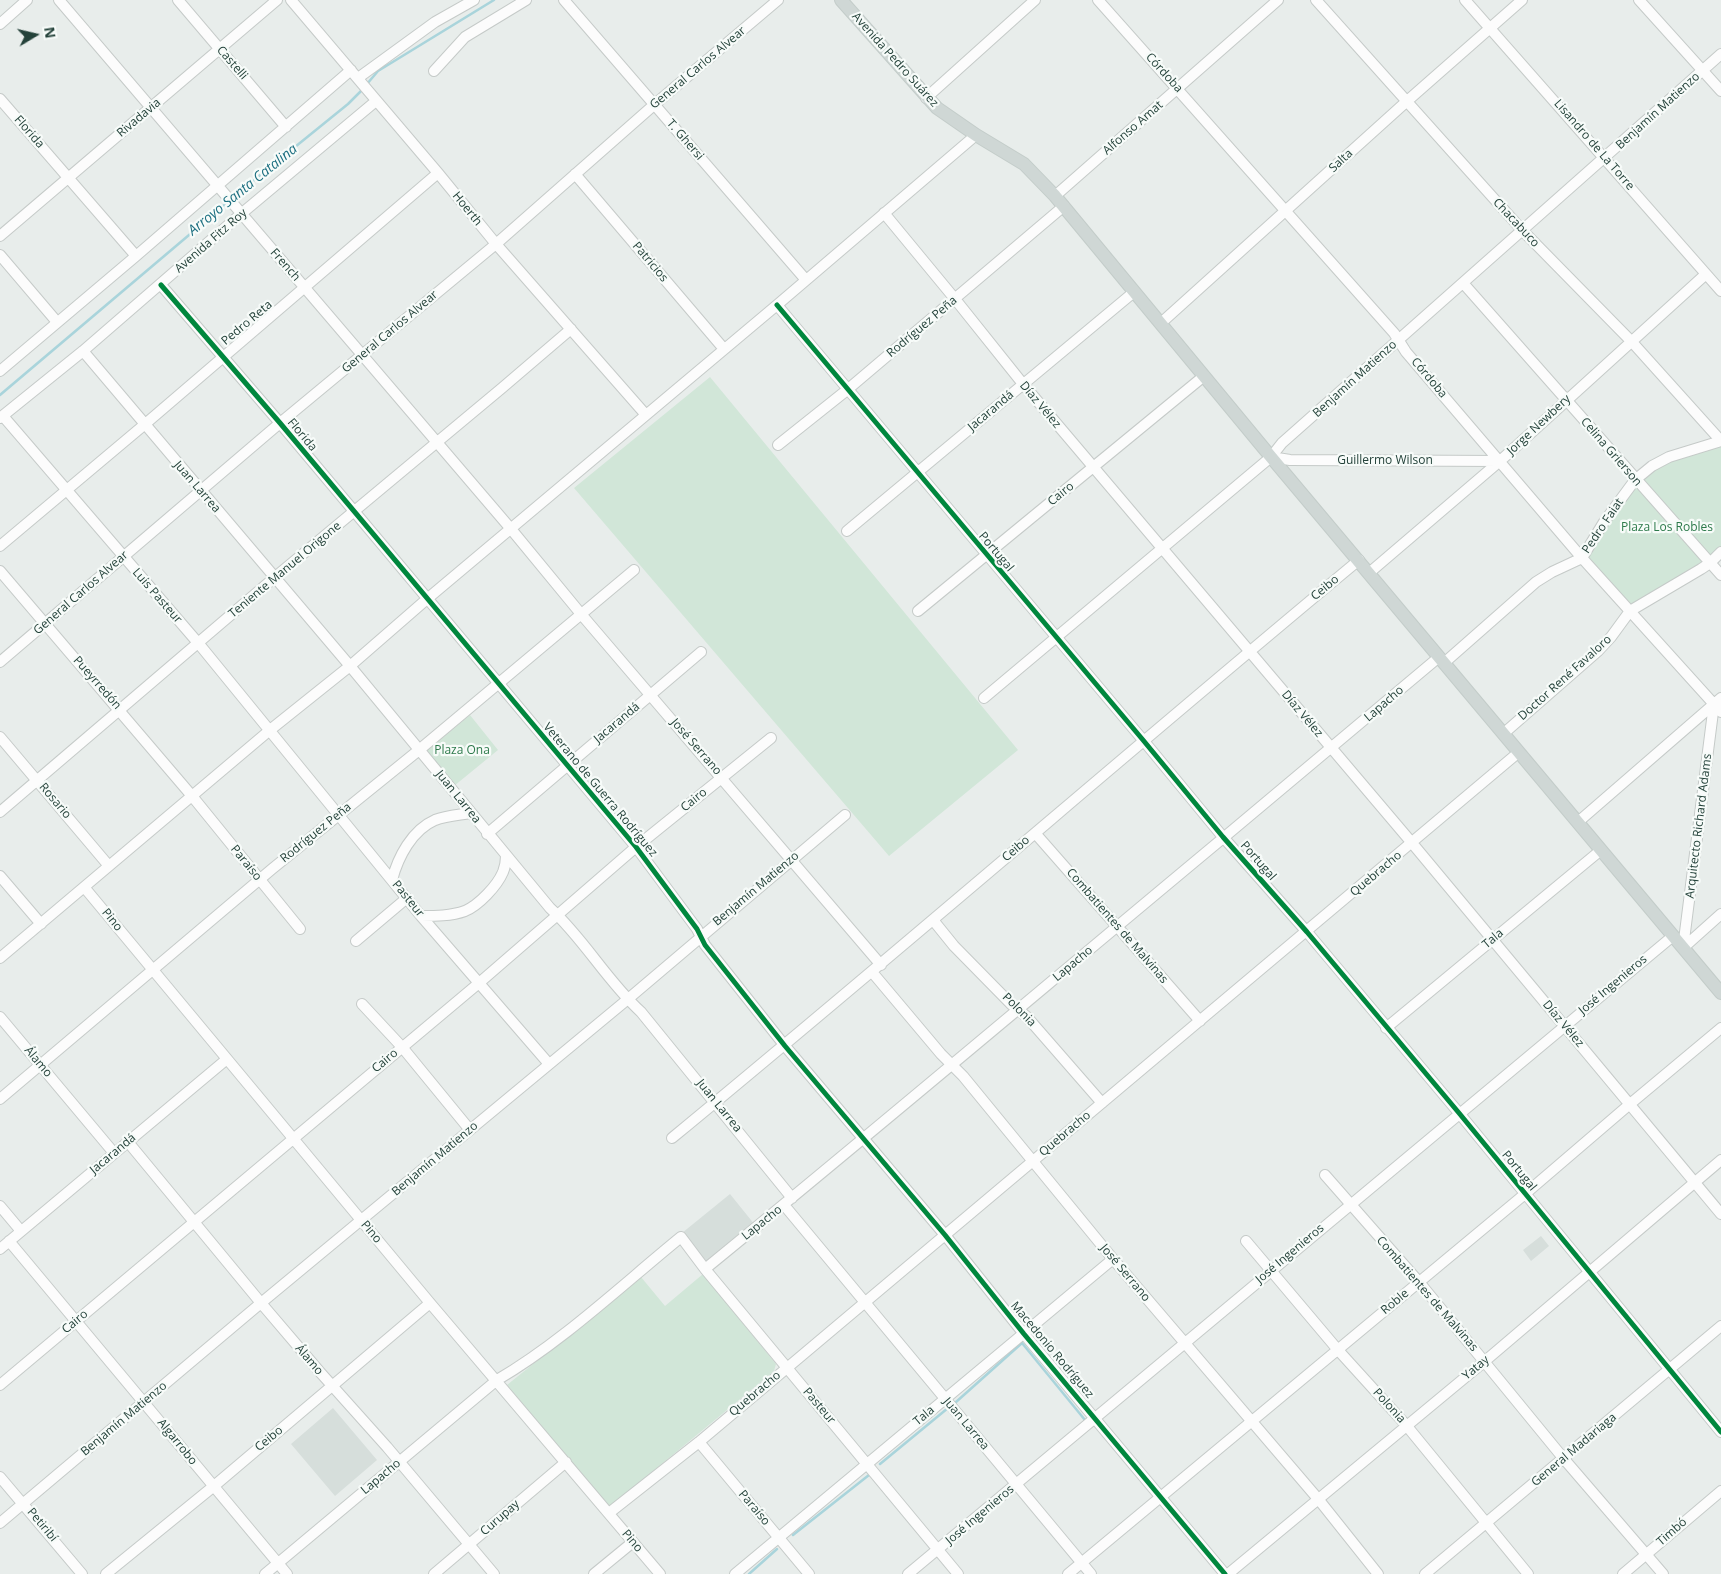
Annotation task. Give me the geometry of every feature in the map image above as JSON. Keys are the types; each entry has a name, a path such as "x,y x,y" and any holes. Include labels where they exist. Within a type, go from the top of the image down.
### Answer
{"main road":[{"name":"Avenida Pedro Suárez","path":"841,0 926,98 976,135 1024,164 1064,206 1271,457 1721,993"}],"street":[{"path":"0,24 27,0"},
{"name":"French","path":"59,0 511,529"},
{"name":"Castelli","path":"178,0 286,127"},
{"name":"Rivadavia","path":"0,236 277,0"},
{"name":"Hoerth","path":"291,0 496,244 646,415"},
{"path":"0,371 286,127 435,22 474,0"},
{"path":"434,71 465,38 526,0"},
{"name":"T. Ghersi","path":"564,0 806,280"},
{"name":"General Carlos Alvear","path":"0,662 280,423 496,244 655,104 778,0"},
{"path":"926,98 1035,0"},
{"name":"Córdoba","path":"1098,0 1287,210 1582,558 1719,705"},
{"name":"Alfonso Amat","path":"1055,196 1278,0"},
{"name":"Chacabuco","path":"1316,0 1522,230 1632,342 1721,441"},
{"name":"Lisandro de La Torre","path":"1465,0 1721,291"},
{"name":"Salta","path":"1161,323 1522,0"},
{"path":"1639,0 1721,91"},
{"name":"Benjamín Matienzo","path":"984,698 1271,457 1282,443 1721,54"},
{"name":"Avenida Fitz Roy","path":"1,417 83,351 121,316 161,285 373,97"},
{"name":"Florida","path":"0,99 136,256"},
{"path":"0,958 270,730 350,666 976,135"},
{"name":"Pedro Reta","path":"0,546 438,173"},
{"name":"Patricios","path":"575,174 724,349"},
{"name":"Rodríguez Peña","path":"778,445 847,390 1064,206"},
{"name":"Díaz Vélez","path":"884,213 1093,468 1412,843 1721,1214"},
{"path":"0,255 57,322"},
{"name":"Jorge Newbery","path":"1369,573 1500,461 1706,274"},
{"name":"Celina Grierson","path":"1463,283 1721,575"},
{"name":"Florida","path":"161,285 280,423 427,599"},
{"name":"Jacarandá","path":"847,531 1134,292"},
{"name":"Portugal","path":"777,305 1224,837 1307,932 1459,1113 1721,1432"},
{"name":"Teniente Manuel Origone","path":"0,812 571,328"},
{"name":"Juan Larrea","path":"83,351 350,666 487,834 550,908 565,921 628,999 716,1102 864,1302 1092,1574"},
{"name":"Cairo","path":"918,611 1204,376"},
{"name":"Luis Pasteur","path":"1,417 199,644 270,730"},
{"name":"Pedro Faiat","path":"1442,660 1536,582 1582,558 1604,522 1636,480 1652,466 1669,457 1721,441"},
{"name":"Guillermo Wilson","path":"1271,457 1290,460 1500,461"},
{"name":"José Serrano","path":"511,529 581,614 881,964"},
{"name":"Doctor René Favaloro","path":"1503,734 1598,651 1630,611 1710,563 1721,552"},
{"name":"Ceibo","path":"672,1138 785,1046 1143,740 1358,560"},
{"name":"Rodríguez Peña","path":"0,1099 259,880 419,750 634,570"},
{"name":"Pueyrredón","path":"0,571 192,796"},
{"name":"Veterano de Guerra Rodríguez","path":"427,599 636,847 697,929 705,945 785,1046 864,1138"},
{"name":"Jacarandá","path":"487,834 701,652"},
{"name":"Lapacho","path":"705,1269 1224,837 1442,660"},
{"path":"1578,822 1719,705"},
{"name":"Arquitecto Richard Adams","path":"1683,948 1719,705"},
{"name":"Pasteur","path":"270,730 421,916 550,1064"},
{"name":"Rosario","path":"0,737 109,866"},
{"name":"Cairo","path":"0,1385 479,983 636,847 770,738"},
{"name":"Quebracho","path":"609,1513 699,1442 1519,752"},
{"name":"Paraíso","path":"192,796 300,929"},
{"path":"392,880 403,851 421,830 434,821 470,812"},
{"name":"Benjamín Matienzo","path":"0,1523 261,1303 628,999 845,815"},
{"name":"Combatientes de Malvinas","path":"1035,833 1200,1020"},
{"name":"Tala","path":"1386,1028 1601,850"},
{"path":"421,916 444,915 466,910 489,892 504,871 506,856"},
{"path":"0,876 40,924"},
{"name":"Pino","path":"84,887 430,1303 660,1574"},
{"path":"356,941 407,898"},
{"path":"1683,948 1721,914"},
{"name":"Polonia","path":"934,920 954,946 1011,1004 1019,1009 1102,1103"},
{"name":"José Ingenieros","path":"908,1574 1096,1418 1271,1269 1673,936"},
{"name":"José Serrano","path":"872,972 1184,1343 1319,1500 1378,1574"},
{"path":"362,1004 402,1047 470,1130"},
{"name":"Álamo","path":"0,1017 114,1153"},
{"name":"Roble","path":"1068,1574 1525,1194 1721,1028"},
{"name":"Jacarandá","path":"0,1249 227,1059"},
{"name":"Macedonio Rodríguez","path":"864,1138 946,1235 1024,1334 1226,1574"},
{"name":"Álamo","path":"128,1142 261,1303 400,1462 494,1574"},
{"name":"Yatay","path":"1226,1574 1319,1500 1406,1425 1591,1272 1721,1160"},
{"name":"Combatientes de Malvinas","path":"1325,1175 1419,1282 1564,1458 1663,1574"},
{"path":"0,1206 20,1231"},
{"name":"Lapacho","path":"265,1574 497,1380 548,1346 681,1237"},
{"name":"Pasteur","path":"681,1237 705,1269 958,1574"},
{"name":"Algarrobo","path":"9,1241 287,1574"},
{"name":"Polonia","path":"1246,1241 1338,1350 1406,1425 1528,1574"},
{"name":"Tala","path":"736,1574 1113,1259"},
{"name":"Ceibo","path":"106,1574 214,1486 430,1303"},
{"name":"General Madariaga","path":"1425,1574 1721,1326"},
{"name":"Paraíso","path":"699,1442 809,1574"},
{"name":"Curupay","path":"434,1574 566,1462"},
{"name":"Petiribí","path":"0,1477 24,1503 82,1574"},
{"name":"Timbó","path":"1623,1574 1721,1490"},
{"path":"594,1574 633,1542"}],"shaded area":[{"path":"730,1194 755,1225 707,1264 682,1233"},
{"path":"1541,1236 1549,1246 1531,1261 1523,1250"},
{"path":"333,1408 377,1460 335,1496 291,1444"}],"green space":[{"path":"710,377 1018,750 889,856 574,488"},
{"name":"Plaza Los Robles","path":"1721,441 1721,552 1630,611 1582,558 1644,472"},
{"name":"Plaza Ona","path":"470,715 498,750 454,786 425,752"},
{"path":"703,1274 776,1364 774,1371 611,1506 605,1504 507,1385 641,1277 665,1306"}],"waterway":[{"name":"Arroyo Santa Catalina","path":"367,84 378,71 494,0"},
{"name":"Arroyo Santa Catalina","path":"232,198 348,104 364,88"},
{"name":"Arroyo Santa Catalina","path":"0,395 228,202"},
{"path":"956,1402 1022,1343 1085,1420"},
{"path":"880,1464 948,1408"},
{"path":"793,1535 869,1475"},
{"path":"749,1574 777,1549"}],"cycle path":[{"path":"161,285 280,423 636,847 697,929 705,945 785,1046 945,1235 1024,1334 1225,1574"},
{"path":"777,305 1223,837 1307,932 1459,1113 1721,1432"}]}
